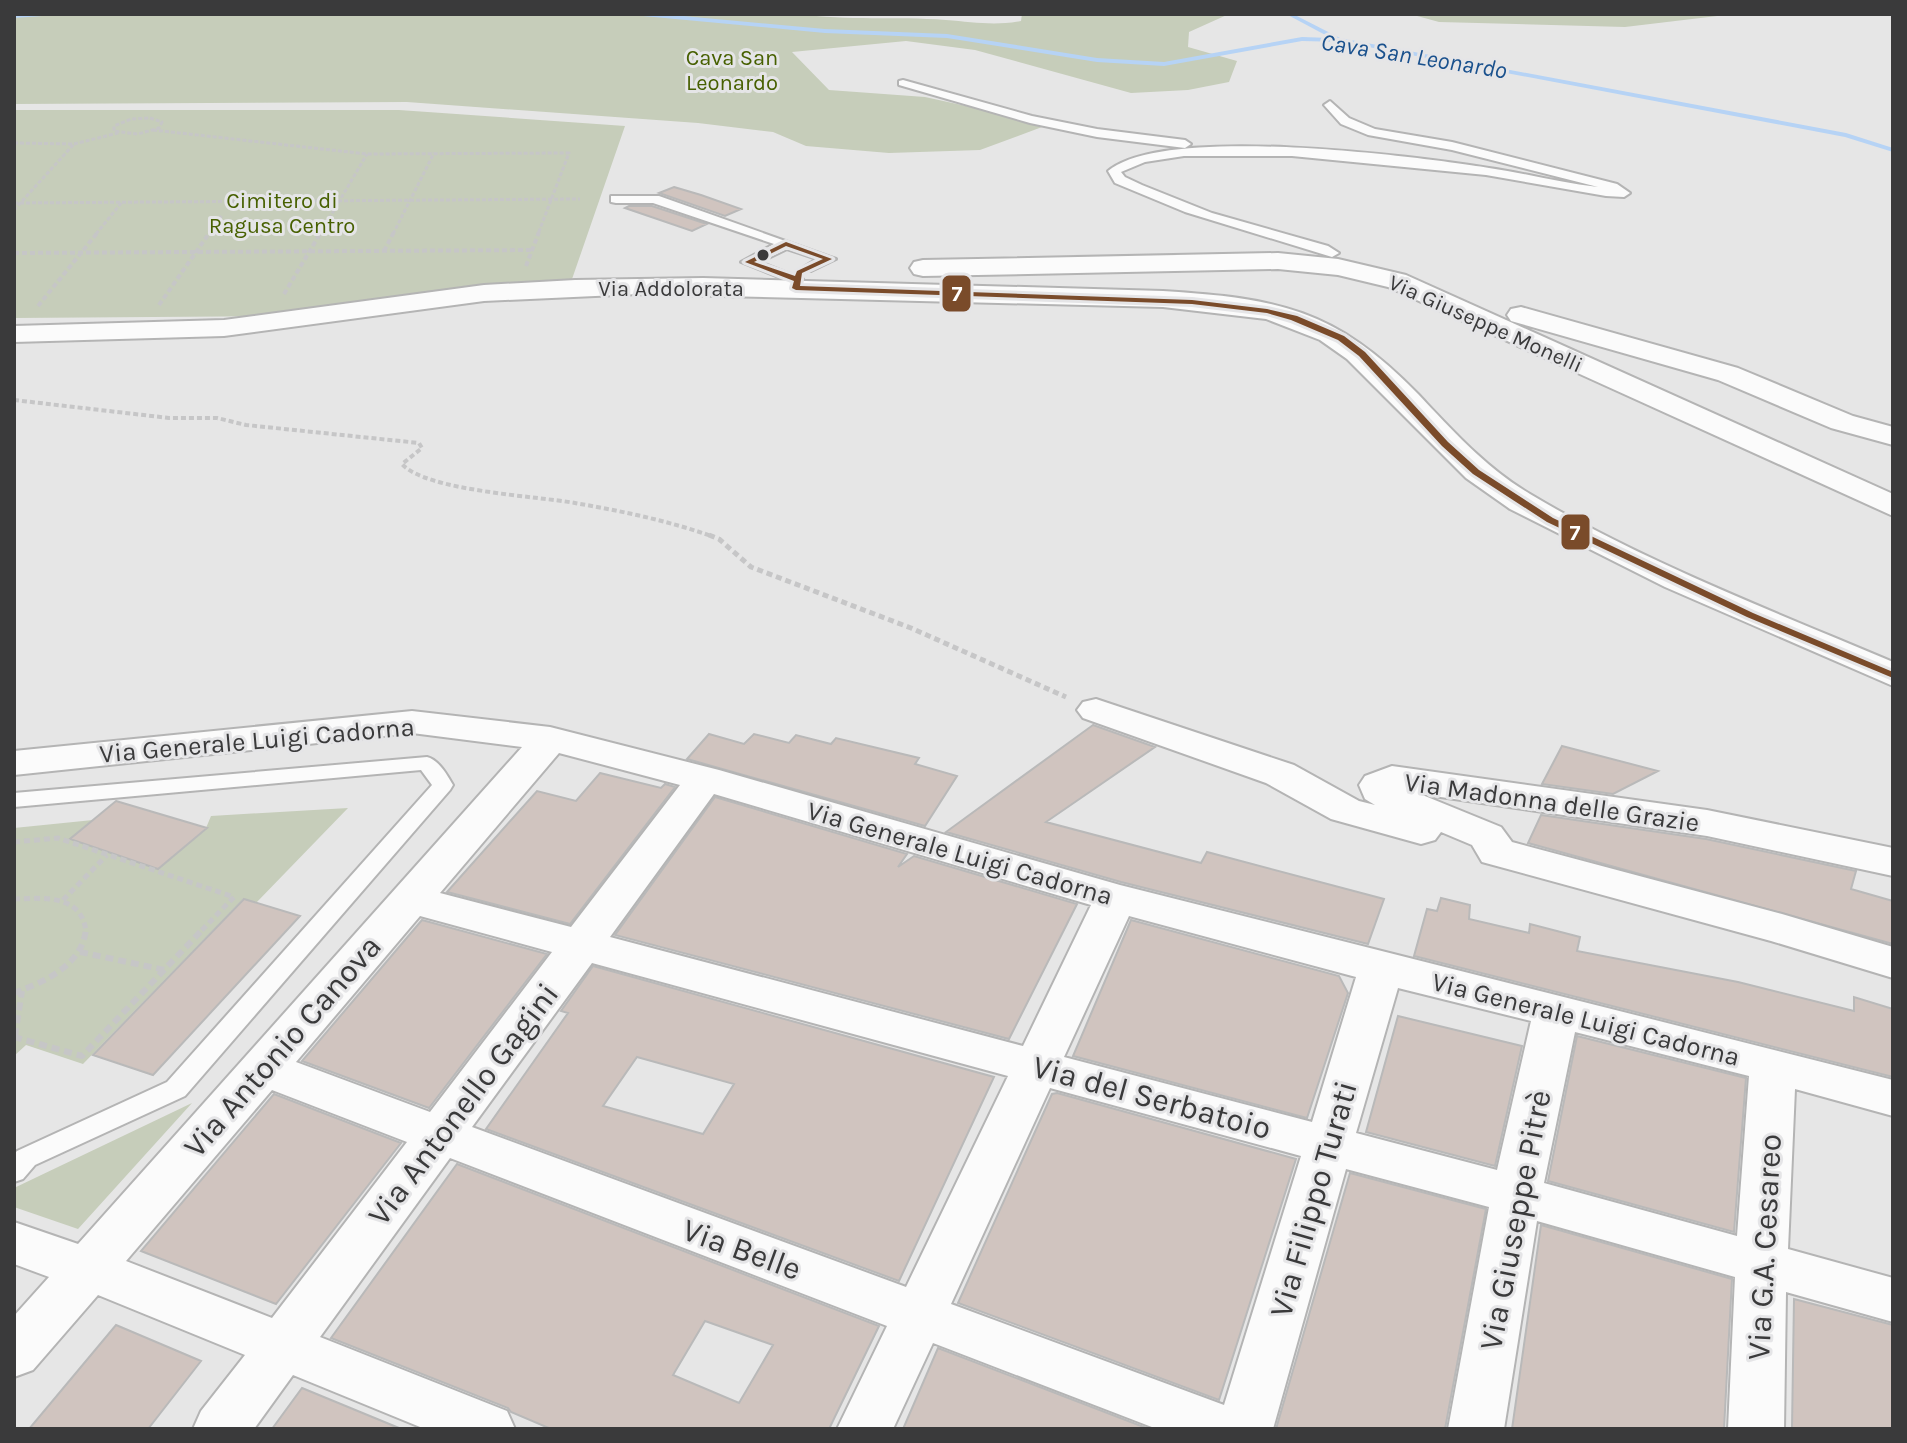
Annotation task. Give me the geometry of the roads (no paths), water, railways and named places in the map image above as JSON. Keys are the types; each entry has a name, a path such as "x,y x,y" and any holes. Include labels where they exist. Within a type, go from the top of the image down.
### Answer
{"street":[{"path":"946,268 990,259 1290,249 1332,253 1415,273 1515,313 1728,374 1842,422 1893,436"},
{"name":"Via Giuseppe Monelli","path":"801,278 946,268 1278,261 1326,263 1397,281 1893,506"},
{"name":"Via Addolorata","path":"14,334 201,329 292,321 508,291 801,278 1192,302 1255,309 1294,318 1341,338 1362,354 1445,444 1476,472 1550,520 1750,615 1893,675"},
{"path":"1096,710 1280,774 1345,810 1497,852"},
{"name":"Via Generale Luigi Cadorna","path":"14,763 412,722 550,739 705,779 1116,898 1893,1098"},
{"name":"Via Antonio Canova","path":"14,1354 550,739"},
{"name":"Via Madonna delle Grazie","path":"1893,862 1821,844 1500,792 1392,778 1379,785 1379,790 1386,795 1487,836 1497,852 1782,929 1893,963"},
{"name":"Via Antonello Gagini","path":"221,1429 705,779"},
{"path":"865,1429 1116,898"},
{"name":"Via del Serbatoio","path":"410,899 1329,1144 1893,1300"},
{"name":"Via Filippo Turati","path":"1245,1429 1381,968"},
{"name":"Via Giuseppe Pitrè","path":"1476,1429 1516,1195 1556,1012"},
{"name":"Via G.A. Cesareo","path":"1756,1429 1761,1263 1773,1065"},
{"name":"Via Belle","path":"262,1068 1223,1429"},
{"path":"14,1243 88,1268 283,1345 482,1428"}],"lane":[{"path":"903,83 1030,119 1204,149 1319,155 1486,171 1624,193 1612,187 1452,146 1372,132 1345,121 1330,105"},
{"path":"1204,149 1155,154 1125,162 1114,171 1120,180 1184,209 1264,234 1312,242 1332,253"},
{"path":"616,199 654,199 786,244 829,259 801,278 748,262 786,244"},
{"path":"14,800 427,763 443,785 176,1089 26,1158 14,1172"}],"waterway":[{"name":"Cava San Leonardo","path":"14,16 42,14"},
{"name":"Cava San Leonardo","path":"643,14 825,31 947,36 1097,60 1164,64 1302,39 1342,40 1846,135 1893,150"},
{"path":"1289,14 1338,39"}],"park label":[{"name":"Cimitero di Ragusa Centro","path":"282,212"}]}
